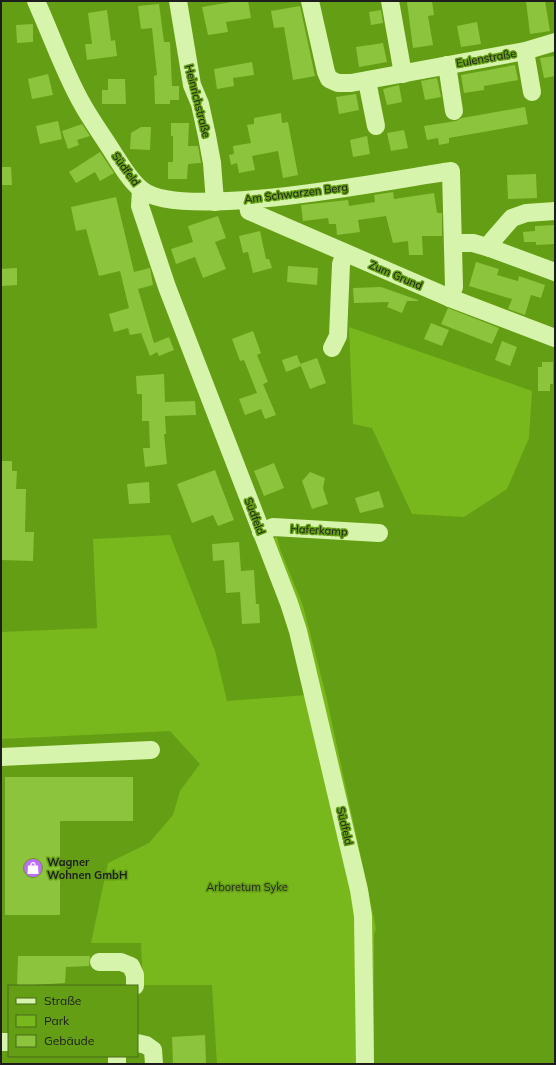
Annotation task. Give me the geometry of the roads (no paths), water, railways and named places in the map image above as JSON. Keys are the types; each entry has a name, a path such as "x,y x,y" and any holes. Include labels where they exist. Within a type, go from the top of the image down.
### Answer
{"street":[{"name":"Südfeld","path":"36,1 81,101 129,176 141,190 140,206 167,287 289,603 298,631 359,890 363,916 364,1064"},
{"name":"Heinrichstraße","path":"178,1 192,85 200,104 212,163 215,202"},
{"name":"Eulenstraße","path":"310,1 329,79 338,83 403,74 525,51 555,42"},
{"path":"390,1 403,74"},
{"name":"Eulenstraße","path":"525,51 532,92"},
{"name":"Eulenstraße","path":"447,65 454,111"},
{"path":"367,80 376,126"},
{"name":"Am Schwarzen Berg","path":"141,190 154,197 171,201 215,202 247,200 451,171 454,243"},
{"name":"Zum Grund","path":"247,200 249,211 345,254 450,298 555,338"},
{"path":"490,248 492,241 512,218 526,213 555,211"},
{"path":"450,298 454,287 454,243 472,243 490,248 555,272"},
{"path":"332,348 338,336 341,264 345,254"},
{"name":"Haferkamp","path":"261,532 273,527 379,533"},
{"path":"1,756 151,750"},
{"path":"99,962 121,962 132,966 135,975 135,985"},
{"path":"138,1043 146,1045 153,1050 154,1064"}],"place":[{"name":"Wagner Wohnen GmbH","path":"33,868"}],"park label":[{"name":"Arboretum Syke","path":"247,887"}]}
